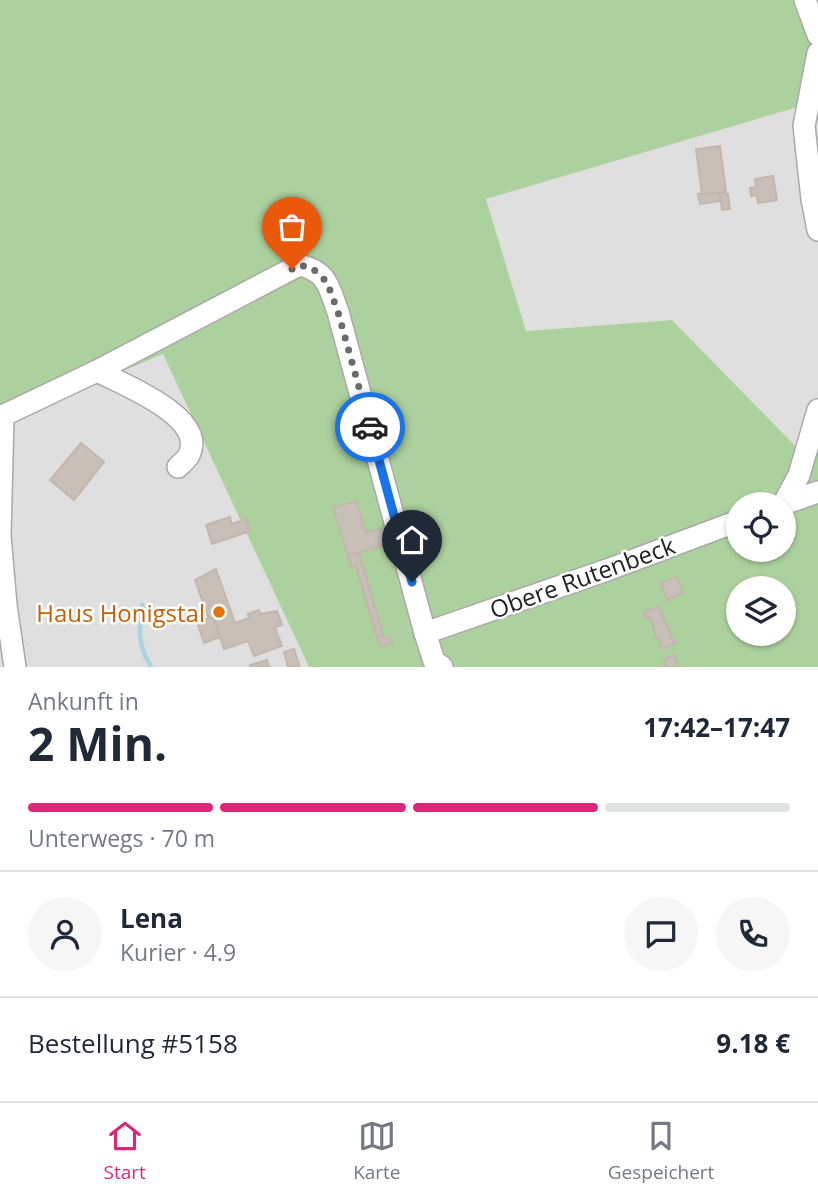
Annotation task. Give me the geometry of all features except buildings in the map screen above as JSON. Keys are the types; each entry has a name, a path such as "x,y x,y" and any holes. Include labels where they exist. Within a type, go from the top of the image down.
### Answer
{"street":[{"path":"805,0 818,35"},
{"path":"818,53 804,126 818,230"},
{"path":"15,667 0,536 1,416 97,370 299,265 319,272 327,282 338,312 425,633 434,661 442,667"},
{"path":"97,370 180,417 191,438 190,454 178,467"},
{"path":"790,492 799,475 818,410"},
{"path":"796,500 818,492"},
{"name":"Obere Rutenbeck","path":"425,633 726,525"}],"shaded area":[{"path":"818,101 818,453 805,457 672,320 526,331 486,198"},
{"path":"163,353 309,667 0,667 0,423"}],"green space":[{"path":"0,0 818,0 818,101 486,199 526,331 672,320 805,456 818,453 818,667 309,667 163,354 0,423"}],"waterway":[{"path":"142,605 140,638 151,667"}],"way so far":[{"path":"292,269 299,265 312,268 327,282 370,427"}],"place":[{"name":"Haus Honigstal","path":"219,612"}],"route":[{"path":"370,427 412,582"}]}
